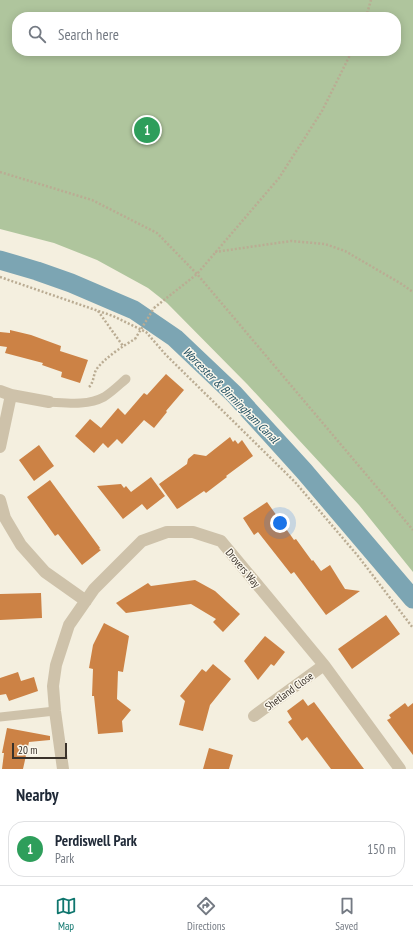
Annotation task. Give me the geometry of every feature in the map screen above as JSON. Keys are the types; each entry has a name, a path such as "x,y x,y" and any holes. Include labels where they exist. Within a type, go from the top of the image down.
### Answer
{"street":[{"path":"0,447 6,393 49,402"},
{"path":"0,500 5,518 21,545 46,572 86,601"},
{"name":"Drovers Way","path":"63,769 53,686 56,665 69,625 94,589 142,541 167,532 193,532 221,541 324,665 400,769"},
{"name":"Shetland Close","path":"254,716 324,665"}],"lane":[{"path":"49,402 83,403 95,401 105,396 126,379"},
{"path":"0,717 55,712"}],"path":[{"path":"368,12 372,0"},
{"path":"87,389 92,384 96,370 123,346 136,339 154,308 197,274 279,178 322,111 350,56"},
{"path":"0,172 92,200 157,233 197,274 413,530"},
{"path":"215,252 291,240 325,244 346,251 413,292"},
{"path":"0,277 113,316 146,332 166,355 295,482 358,556 413,628"},
{"path":"97,311 123,346"}],"green space":[{"path":"0,0 413,0 413,572 359,505 247,384 167,303 148,288 97,260 54,243 0,229"}],"building":[{"path":"10,330 31,335 61,346 60,351 88,360 80,383 61,377 62,372 42,365 43,363 5,353 7,347 0,346 0,332 10,333"},
{"path":"166,374 184,390 154,428 144,420 122,444 117,439 108,448 103,443 94,453 75,436 90,419 101,428 118,408 125,415 144,393 147,395"},
{"path":"230,437 233,442 235,440 238,444 242,440 253,456 206,493 204,491 177,509 159,484 187,464 188,459 194,454 206,456"},
{"path":"39,445 54,466 34,481 19,460"},
{"path":"151,477 165,496 147,510 142,504 123,519 97,486 121,484 124,488 126,486 131,492"},
{"path":"50,480 101,550 82,565 58,534 55,536 27,497"},
{"path":"267,502 294,540 296,539 321,571 330,565 345,589 360,591 326,615 294,572 291,574 258,532 254,535 243,518"},
{"path":"195,580 215,591 240,614 223,632 213,622 216,619 191,604 126,613 116,603 148,583 151,586"},
{"path":"41,593 42,618 0,620 0,594"},
{"path":"386,615 400,634 352,669 338,649"},
{"path":"104,623 129,636 123,672 118,671 117,699 131,710 122,721 123,732 98,734 94,696 92,696 93,669 89,668 93,645"},
{"path":"265,636 285,652 274,666 271,664 258,680 244,661"},
{"path":"213,664 231,679 210,705 203,731 179,725 185,701 180,696 202,669 206,672"},
{"path":"18,672 21,681 34,677 38,691 9,701 6,694 0,695 0,678"},
{"path":"303,699 308,706 314,702 364,769 331,769 307,737 302,741 288,722 292,719 287,711"},
{"path":"405,703 408,707 413,703 413,755 387,720 391,718 389,715"},
{"path":"7,728 50,736 50,740 29,742 23,769 2,769 4,753 2,753"},
{"path":"209,748 233,755 229,769 203,769"}],"waterway":[{"name":"Worcester & Birmingham Canal","path":"0,260 71,283 134,310 175,338 234,394 304,471 413,599"}],"place":[{"name":"Perdiswell Park","path":"147,130"}]}
